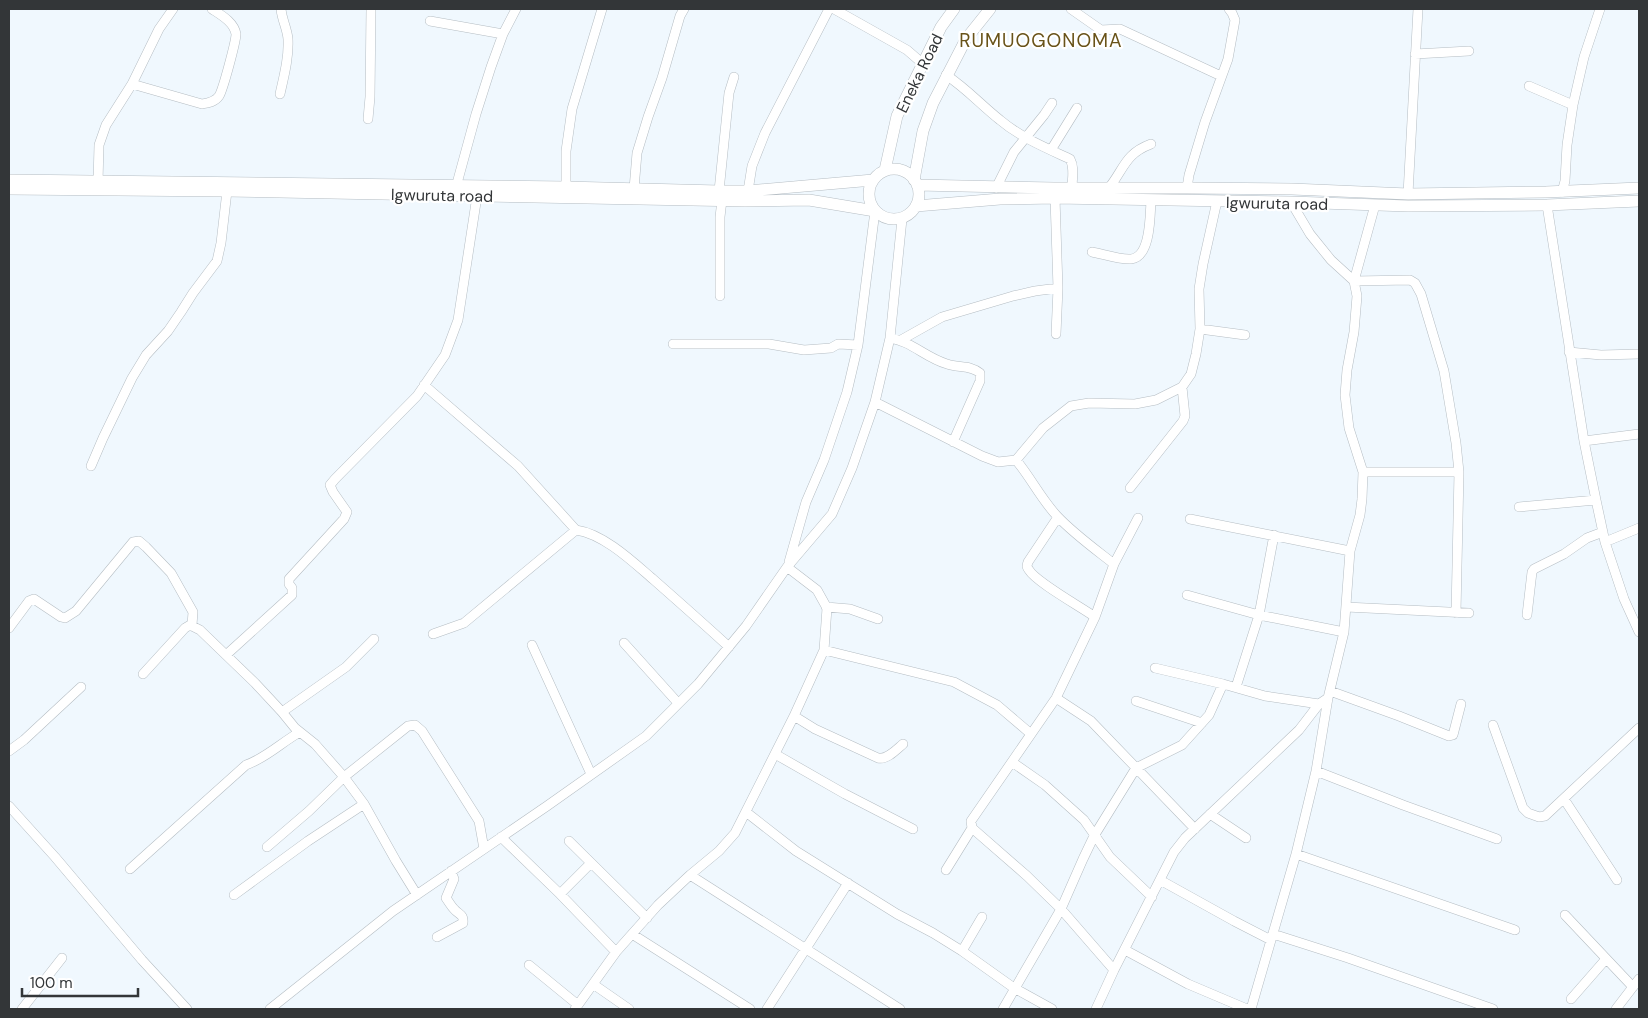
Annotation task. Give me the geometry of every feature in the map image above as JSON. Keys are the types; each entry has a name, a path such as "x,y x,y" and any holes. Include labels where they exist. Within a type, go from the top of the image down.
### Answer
{"main road":[{"name":"Eneka Road","path":"885,170 897,116 941,27 954,9"},
{"name":"Eneka Road","path":"916,182 923,131 933,102 966,39 990,9"},
{"path":"897,169 906,172 916,182 919,193 916,206 902,219 891,220 882,217 870,204 868,196 872,180 885,170 897,169"},
{"name":"Igwuruta road","path":"9,180 634,189 720,195 745,201 809,200 875,211"},
{"name":"Igwuruta road","path":"9,189 477,196 720,195 872,180"},
{"name":"Igwuruta road","path":"916,182 996,188 1292,189 1408,194 1562,192 1639,188"},
{"name":"Igwuruta road","path":"916,206 1000,199 1055,198 1408,206 1546,205 1639,201"}],"street":[{"path":"98,182 99,145 106,125 132,84 159,29 173,9"},
{"path":"132,84 202,104 211,102 219,97 236,35 232,24 224,16 212,9"},
{"path":"280,94 287,63 288,41 281,9"},
{"path":"368,118 371,9"},
{"path":"456,187 476,114 504,34 516,9"},
{"path":"566,187 566,151 572,109 602,9"},
{"path":"634,189 637,153 680,16 684,9"},
{"path":"748,191 752,166 765,133 829,9"},
{"path":"834,9 907,50 922,63"},
{"path":"1071,9 1097,29 1120,29 1221,76"},
{"path":"1187,188 1205,122 1228,59 1235,20 1229,9"},
{"path":"1408,194 1418,9"},
{"path":"1562,192 1573,105 1584,58 1600,9"},
{"path":"430,21 504,34"},
{"path":"1415,54 1469,51"},
{"path":"946,75 976,97 1000,120 1050,150 1070,159 1072,162 1072,188"},
{"path":"720,296 720,195 729,93 734,77"},
{"path":"1529,86 1573,105"},
{"path":"996,188 1014,152 1025,136 1044,116 1052,103"},
{"path":"1050,150 1077,108"},
{"path":"1108,189 1128,158 1140,148 1152,144"},
{"path":"91,466 132,378 146,355 168,331 193,292 217,261 227,191"},
{"path":"226,655 292,595 289,579 344,519 347,512 330,485 417,396 445,355 458,320 477,196"},
{"path":"1055,198 1058,288 1056,334"},
{"path":"1092,252 1130,259 1137,257 1147,243 1151,200"},
{"path":"875,402 953,442 998,462 1016,460 1043,428 1071,406 1089,403 1135,404 1156,400 1182,387 1191,374 1196,354 1200,329 1199,289 1217,202"},
{"path":"1291,202 1310,234 1331,260 1354,281 1410,280 1421,294 1444,371 1456,443 1459,472 1456,612"},
{"path":"1125,950 1188,984 1249,1009 1296,854 1316,771 1329,694 1344,632 1350,551 1360,515 1363,472 1349,428 1345,395 1355,323 1357,296 1354,281 1375,205"},
{"path":"1546,205 1584,441 1604,537 1624,599 1639,632"},
{"path":"787,568 806,502 824,460 848,392 858,345 875,211"},
{"path":"270,1009 393,911 646,736 698,684 746,626 787,568 832,514 852,468 875,402 890,338 902,219"},
{"path":"901,340 942,317 1036,290 1058,288"},
{"path":"1200,329 1245,335"},
{"path":"890,338 901,340 947,364 975,369 980,374 980,381 953,442"},
{"path":"673,344 768,344 804,350 831,348 838,344 858,345"},
{"path":"1569,352 1601,355 1639,354"},
{"path":"424,386 518,466 576,530 583,531 612,546 729,647"},
{"path":"1130,488 1183,421 1185,416 1182,387"},
{"path":"1584,441 1639,434"},
{"path":"1016,460 1058,517 1114,564"},
{"path":"1363,472 1459,472"},
{"path":"1519,507 1596,500"},
{"path":"1058,517 1027,566 1037,579 1095,617"},
{"path":"946,870 972,828 971,821 1056,698 1095,617 1114,564 1138,518"},
{"path":"1190,519 1350,551"},
{"path":"1527,615 1532,572 1534,569 1564,554 1587,538 1604,537 1639,528"},
{"path":"433,634 464,623 576,530"},
{"path":"1236,687 1259,615 1274,535"},
{"path":"9,628 29,601 34,599 61,617 65,618 76,611 133,542 139,541 171,573 193,612 192,625"},
{"path":"529,965 576,1007 616,952 632,934 690,875 719,851 735,833 794,716 824,650 826,607 817,590 787,568"},
{"path":"1186,595 1259,615 1344,632"},
{"path":"826,607 850,609 878,618"},
{"path":"1346,607 1469,613"},
{"path":"144,674 190,624 200,630 300,732 309,737 344,776 364,804 416,895"},
{"path":"282,712 346,667 374,639"},
{"path":"624,643 678,703"},
{"path":"532,645 591,774"},
{"path":"824,650 954,682 997,705 1031,734"},
{"path":"1155,668 1266,696 1319,704"},
{"path":"1003,1009 1061,909 1094,836 1136,768 1182,745 1209,715 1223,684"},
{"path":"9,751 24,740 81,687"},
{"path":"1329,694 1399,716 1450,736 1455,731 1461,704"},
{"path":"1096,1009 1174,852 1210,814 1299,730 1329,694"},
{"path":"1056,698 1091,721 1195,829"},
{"path":"1136,701 1202,723"},
{"path":"794,716 815,729 878,758 882,759 903,744"},
{"path":"267,847 309,811 344,776 408,726 415,725 422,731 479,821 484,849"},
{"path":"1493,725 1520,802 1528,814 1539,817 1545,816 1564,800 1639,728"},
{"path":"130,869 246,765 258,760 300,732"},
{"path":"775,754 845,794 914,829"},
{"path":"1012,762 1051,790 1084,820 1110,857 1152,897"},
{"path":"1316,771 1497,839"},
{"path":"1564,800 1617,880"},
{"path":"234,895 308,841 364,804"},
{"path":"9,806 186,1009"},
{"path":"746,812 796,851 897,914 933,933 1014,988 1052,1009"},
{"path":"1210,814 1246,838"},
{"path":"972,828 1027,876 1061,909 1114,970"},
{"path":"501,837 616,952"},
{"path":"569,841 647,918"},
{"path":"1296,854 1515,930"},
{"path":"560,894 591,863"},
{"path":"437,938 463,923 464,918 455,911 446,898 454,879 451,871"},
{"path":"690,875 900,1009"},
{"path":"1160,880 1234,921 1272,937 1348,958 1493,1009"},
{"path":"767,1009 848,883"},
{"path":"1565,915 1633,987"},
{"path":"962,951 982,917"},
{"path":"632,934 750,1009"},
{"path":"22,1009 62,958"},
{"path":"1572,999 1606,959"},
{"path":"1616,1009 1639,979"},
{"path":"594,984 629,1009"}],"district":[{"name":"RUMUOGONOMA","path":"1041,40"}]}
